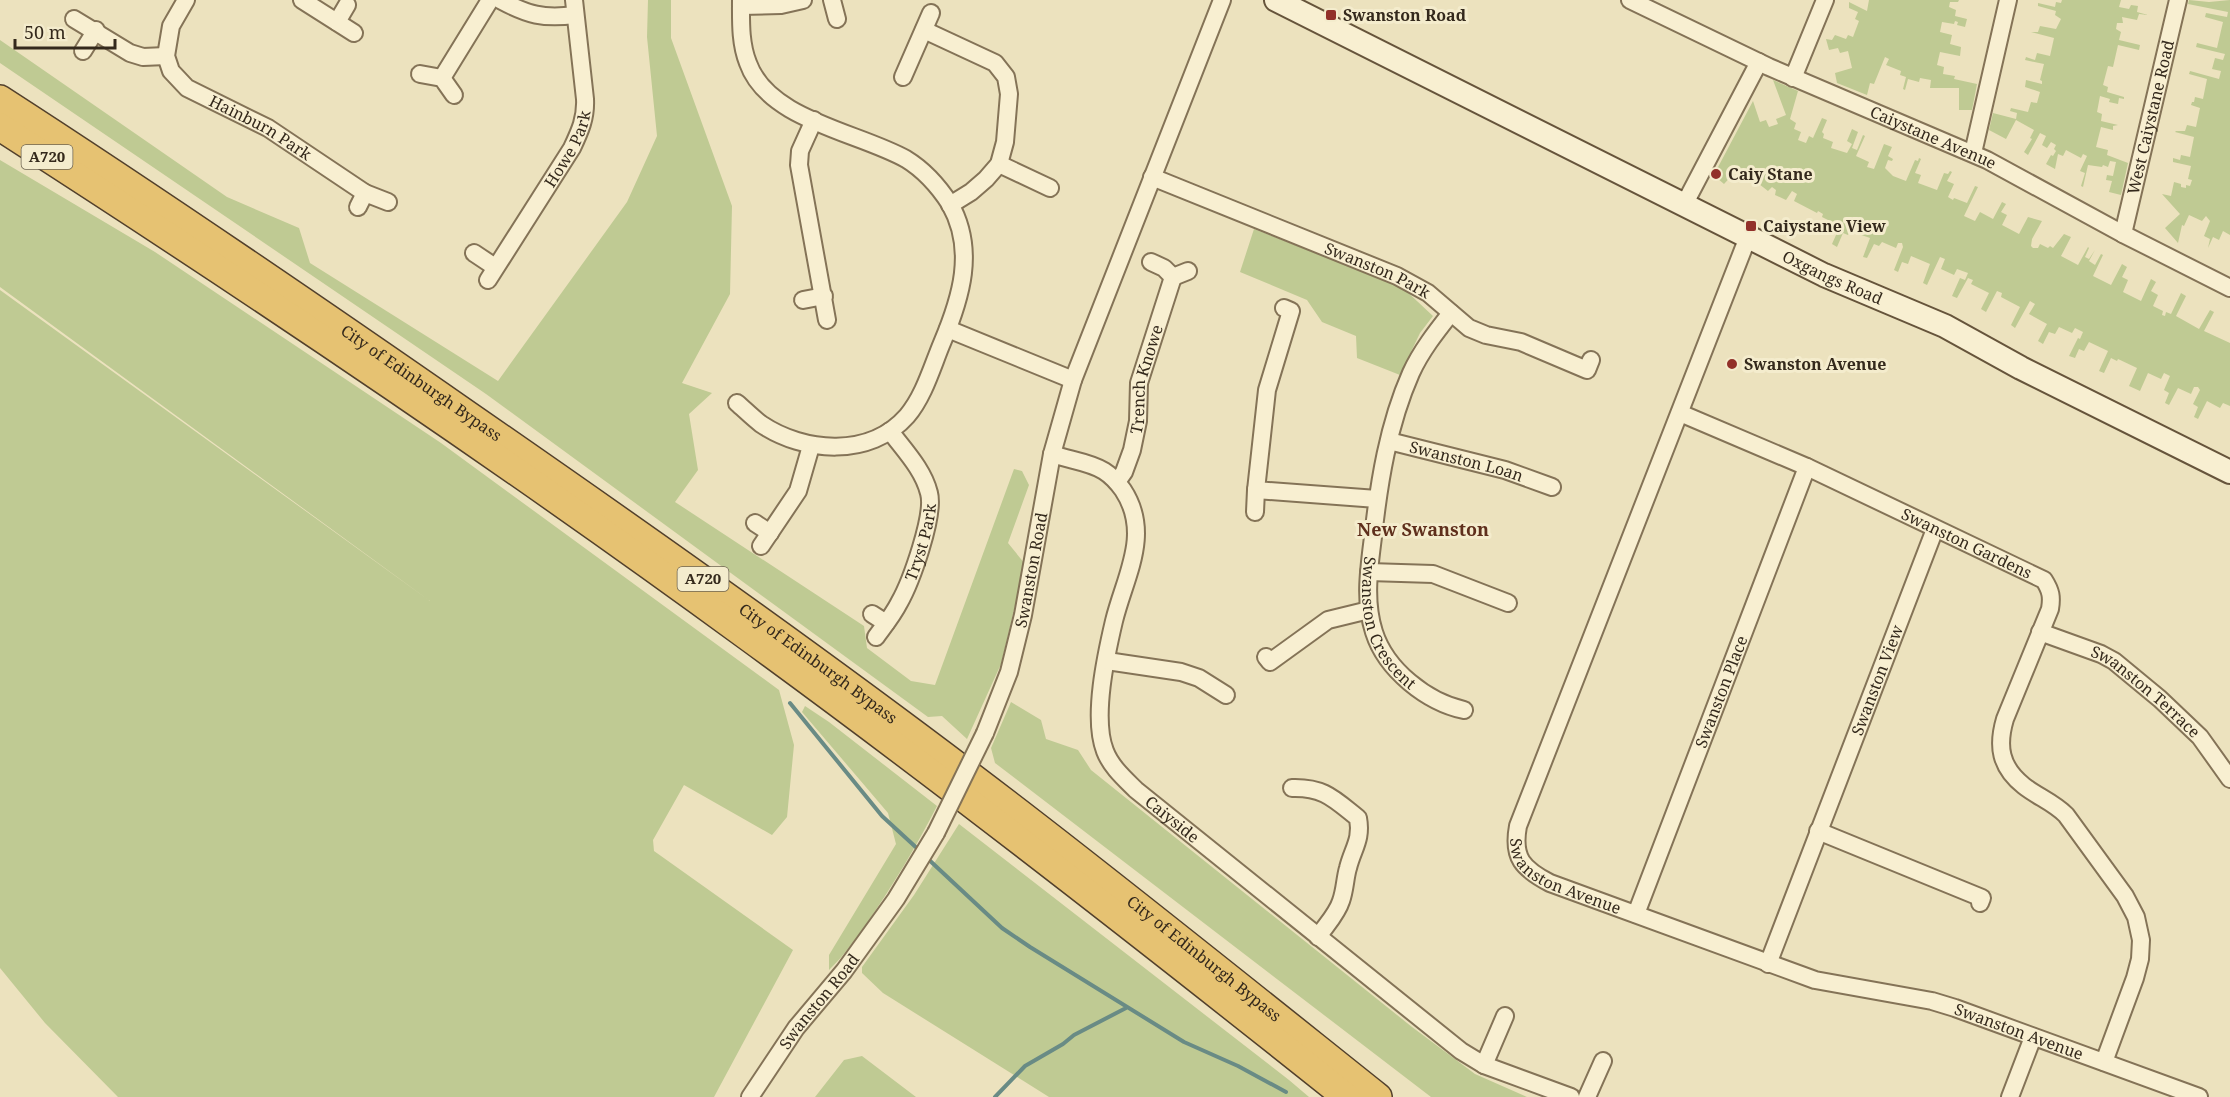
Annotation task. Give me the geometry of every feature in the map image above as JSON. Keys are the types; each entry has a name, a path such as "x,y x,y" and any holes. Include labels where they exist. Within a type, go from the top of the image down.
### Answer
{"highway":[{"path":"0,91 100,177"},
{"name":"City of Edinburgh Bypass","path":"0,99 100,177 356,362 743,633 1039,855 1346,1097"},
{"name":"City of Edinburgh Bypass","path":"0,126 100,177 434,391 759,619 1034,824 1378,1097"},
{"path":"0,134 100,177"}],"main road":[{"name":"Oxgangs Road","path":"1276,0 1824,275 1945,326 2021,369 2230,472"}],"street":[{"path":"74,19 96,30 130,53 143,57 166,56 171,26 186,0"},
{"path":"302,0 354,33"},
{"path":"442,78 490,0"},
{"name":"Howe Park","path":"474,253 491,273 572,148 582,129 585,113 575,7 551,18 518,10 500,0"},
{"path":"737,403 758,429 811,446 836,448 866,442 890,431 907,416 920,394 959,300 965,266 963,235 950,205 932,180 907,160 780,104 756,81 748,63 742,39 741,3 781,5 803,0"},
{"path":"832,0 837,19"},
{"name":"Swanston Road","path":"750,1097 796,1028 844,971 896,899 936,833 985,733 1009,672 1023,615 1052,454 1073,380 1222,0"},
{"name":"Caiystane Avenue","path":"1630,0 1793,78 1973,153 2123,234 2230,288"},
{"path":"1793,78 1825,0"},
{"path":"1973,153 2008,0"},
{"name":"West Caiystane Road","path":"2123,234 2178,0"},
{"path":"337,22 347,5"},
{"path":"903,77 931,13"},
{"path":"83,51 96,30"},
{"path":"924,30 995,63 1006,77 1009,94 1005,142 999,164 986,179 950,205"},
{"name":"Hainburn Park","path":"166,56 171,71 187,88 268,128 362,200 388,202"},
{"path":"1684,205 1759,62"},
{"path":"420,74 442,78 454,95"},
{"path":"814,120 800,151 799,165 827,320"},
{"path":"999,164 1050,188"},
{"name":"Swanston Park","path":"1152,177 1397,276 1428,294 1469,327 1486,335 1521,342 1587,370 1592,360"},
{"name":"Swanston Avenue","path":"1748,237 1518,826 1515,844 1521,862 1532,874 1550,883 1768,964 1815,980 1932,1001 2199,1097"},
{"name":"Trench Knowe","path":"1118,482 1132,450 1138,421 1139,383 1181,274 1150,262"},
{"path":"803,300 824,296"},
{"path":"1255,512 1267,390 1291,312 1284,308"},
{"name":"Swanston Crescent","path":"1451,313 1425,346 1398,405 1377,499 1369,572 1369,610 1375,635 1399,672 1428,696 1457,712"},
{"path":"948,329 1073,380"},
{"name":"Swanston Gardens","path":"1680,413 1807,467 2044,580 2050,589 2052,598 2005,719 2000,738 2001,752 2009,770 2024,786 2056,805 2066,815 2125,896 2136,917 2141,940 2140,959 2103,1062"},
{"name":"Tryst Park","path":"878,625 900,602 930,514 930,495 923,476 890,431"},
{"name":"Swanston Loan","path":"1389,441 1505,470 1544,487"},
{"path":"755,523 765,540 798,491 811,446"},
{"path":"1052,454 1104,471 1118,482"},
{"name":"Swanston Place","path":"1636,914 1807,467"},
{"name":"Caiyside","path":"1118,482 1130,500 1136,519 1137,540 1134,559 1114,623 1100,705 1099,728 1105,752 1117,771 1136,790 1461,1052 1484,1065 1571,1097"},
{"path":"1256,490 1377,499"},
{"name":"Swanston View","path":"1768,964 1935,528"},
{"path":"1369,572 1434,574 1502,604"},
{"path":"1266,657 1270,662 1328,620 1369,610"},
{"name":"Swanston Terrace","path":"2040,632 2101,654 2114,662 2160,699 2200,737 2230,779"},
{"path":"1107,661 1181,672 1198,678 1226,695"},
{"path":"1292,788 1308,787 1325,792 1358,818 1360,828 1359,839 1348,866 1342,900 1318,937"},
{"path":"1818,831 1982,898 1980,903"},
{"path":"1484,1065 1505,1016"},
{"path":"2010,1097 2033,1037"},
{"path":"1587,1097 1603,1061"}],"green space":[{"path":"648,0 671,0 671,38 732,206 730,294 682,383 712,393 689,414 698,470 675,502 864,626 867,648 911,681 935,685 1014,469 1022,471 1029,485 1008,543 1025,564 1001,664 967,739 942,716 928,717 486,394 0,63 0,40 227,197 299,228 310,263 498,381 627,202 657,136 647,37"},
{"path":"1869,0 1959,0 1950,2 1949,7 1956,10 1955,16 1967,19 1965,27 1957,25 1958,22 1955,21 1954,24 1942,22 1940,32 1952,35 1950,44 1961,47 1960,56 1940,52 1937,65 1944,67 1943,74 1977,84 1972,110 1959,110 1959,88 1930,88 1931,80 1920,78 1919,82 1908,79 1905,90 1903,89 1906,77 1900,75 1901,71 1886,65 1889,59 1885,57 1874,84 1870,83 1867,95 1837,83 1835,73 1852,68 1848,51 1840,53 1838,48 1829,50 1826,39 1832,40 1835,35 1846,39 1848,35 1853,37 1859,21 1855,19 1858,12 1849,8 1849,2 1867,11"},
{"path":"2062,0 2121,0 2119,7 2129,9 2131,5 2138,6 2137,12 2148,15 2139,14 2137,20 2122,17 2123,23 2117,23 2116,29 2121,32 2119,40 2140,45 2139,50 2118,45 2113,67 2108,66 2103,85 2108,87 2107,92 2124,97 2124,99 2119,98 2118,104 2109,102 2110,99 2100,96 2097,112 2102,114 2101,121 2118,125 2113,126 2113,130 2101,127 2096,147 2108,150 2107,155 2128,163 2121,195 2109,192 2112,181 2106,180 2107,175 2113,176 2116,162 2110,161 2108,167 2088,165 2083,187 2081,186 2085,173 2080,171 2087,156 2083,154 2081,158 2066,150 2063,156 2058,154 2055,169 2046,164 2056,151 2054,149 2056,145 2051,142 2047,148 2042,145 2046,136 2040,133 2028,155 2024,152 2032,139 2030,138 2034,130 2016,120 2006,139 1989,130 1993,113 2016,119 2017,113 2010,111 2011,108 2028,112 2031,102 2037,103 2040,92 2025,87 2026,80 2042,84 2040,80 2044,64 2025,60 2026,57 2035,60 2037,53 2050,56 2054,38 2031,32 2038,32 2040,26 2056,29 2061,19 2055,15 2056,11 2038,6 2038,3 2055,7 2056,2 2061,3"},
{"path":"2189,0 2209,2 2230,0 2230,235 2223,231 2219,240 2213,237 2208,248 2210,239 2204,236 2210,221 2206,216 2202,221 2189,215 2184,226 2182,225 2178,243 2165,228 2180,214 2162,194 2171,196 2174,182 2186,188 2186,185 2190,186 2192,180 2188,179 2191,166 2173,162 2173,158 2180,160 2181,155 2190,157 2194,137 2175,132 2185,131 2187,125 2196,127 2200,108 2191,105 2195,97 2203,99 2207,79 2189,74 2190,71 2219,79 2221,71 2212,69 2215,58 2223,60 2225,54 2196,47 2197,43 2217,48 2223,22 2205,17 2206,13 2227,17 2228,12 2188,4"},
{"path":"1773,80 1798,91 1790,119 1796,123 1794,129 1801,132 1798,140 1806,143 1809,136 1813,138 1822,118 1827,120 1822,132 1823,138 1833,142 1831,148 1847,153 1852,144 1847,141 1852,129 1858,132 1852,148 1857,150 1863,135 1865,136 1856,156 1869,162 1867,167 1874,169 1884,144 1892,147 1888,156 1893,159 1888,160 1885,168 1893,176 1906,181 1915,160 1918,161 1919,158 1921,159 1915,173 1921,175 1918,183 1937,190 1944,173 1948,174 1950,171 1952,172 1947,181 1954,184 1948,197 1967,203 1975,186 1978,187 1964,216 1975,221 1980,212 1993,219 2002,202 2006,204 2001,212 2007,215 2002,225 2019,234 2028,217 2042,221 2032,239 2033,248 2038,248 2040,244 2053,248 2064,234 2071,237 2061,256 2078,265 2088,247 2085,257 2089,259 2095,250 2089,261 2095,265 2101,254 2103,255 2093,276 2111,285 2122,264 2127,267 2122,277 2128,280 2123,292 2141,301 2151,279 2156,282 2151,291 2158,295 2153,306 2163,311 2162,315 2165,316 2166,312 2171,314 2181,293 2186,296 2176,316 2199,329 2210,310 2214,312 2204,331 2230,343 2230,406 2223,403 2220,408 2207,401 2198,419 2194,417 2198,407 2193,404 2200,390 2198,387 2194,387 2191,394 2178,388 2169,405 2165,403 2169,393 2164,390 2170,376 2164,373 2161,379 2148,373 2140,391 2129,386 2137,368 2111,358 2104,373 2099,371 2108,351 2089,342 2084,351 2079,349 2075,358 2069,356 2083,332 2075,328 2072,333 2059,327 2055,334 2049,332 2043,344 2038,341 2047,324 2029,314 2035,304 2030,301 2015,328 2011,325 2020,307 2001,297 2002,293 1997,291 1986,312 1981,309 1989,293 1971,284 1973,280 1968,278 1957,298 1952,296 1960,278 1965,280 1968,273 1957,269 1954,275 1941,269 1945,259 1940,257 1927,285 1923,283 1930,264 1911,256 1908,264 1902,262 1898,272 1894,270 1903,247 1902,243 1898,243 1896,248 1882,242 1879,246 1874,244 1867,258 1863,257 1870,238 1850,231 1848,235 1843,233 1837,247 1832,244 1840,226 1822,217 1823,214 1818,211 1817,213 1794,201 1797,194 1792,191 1786,200 1775,195 1776,190 1772,187 1768,191 1759,184 1757,187 1737,170 1724,184 1717,178 1719,174 1717,169 1753,101 1760,122 1766,120 1769,127 1778,124 1776,119 1786,115"},
{"path":"0,160 155,252 441,443 779,690 794,745 787,817 772,835 684,785 653,840 654,851 793,950 714,1097 118,1097 45,1023 0,968 0,290 430,601 0,287"},
{"path":"1254,229 1402,287 1433,316 1420,333 1400,375 1357,358 1356,336 1322,322 1307,300 1240,272"},
{"path":"1011,702 1041,720 1046,739 1078,750 1091,770 1412,1027 1475,1074 1527,1097 1431,1097 995,763 991,748"},
{"path":"805,706 937,806 877,909 840,959 829,970 829,955 896,844 888,813 802,712"},
{"path":"959,824 1309,1097 1049,1097 883,993 862,973 862,967 914,895"},
{"path":"862,1056 916,1097 815,1097 844,1060"}],"waterway":[{"path":"790,703 882,816 920,851"},
{"path":"927,858 1002,928 1030,947 1184,1042 1238,1066 1286,1092"},
{"path":"995,1097 1025,1066 1074,1035 1126,1008"}],"place":[{"name":"Swanston Road","path":"1331,15"},
{"name":"Caiy Stane","path":"1716,174"},
{"name":"Caiystane View","path":"1751,226"},
{"name":"Swanston Avenue","path":"1732,364"}],"district":[{"name":"New Swanston","path":"1423,530"}]}
